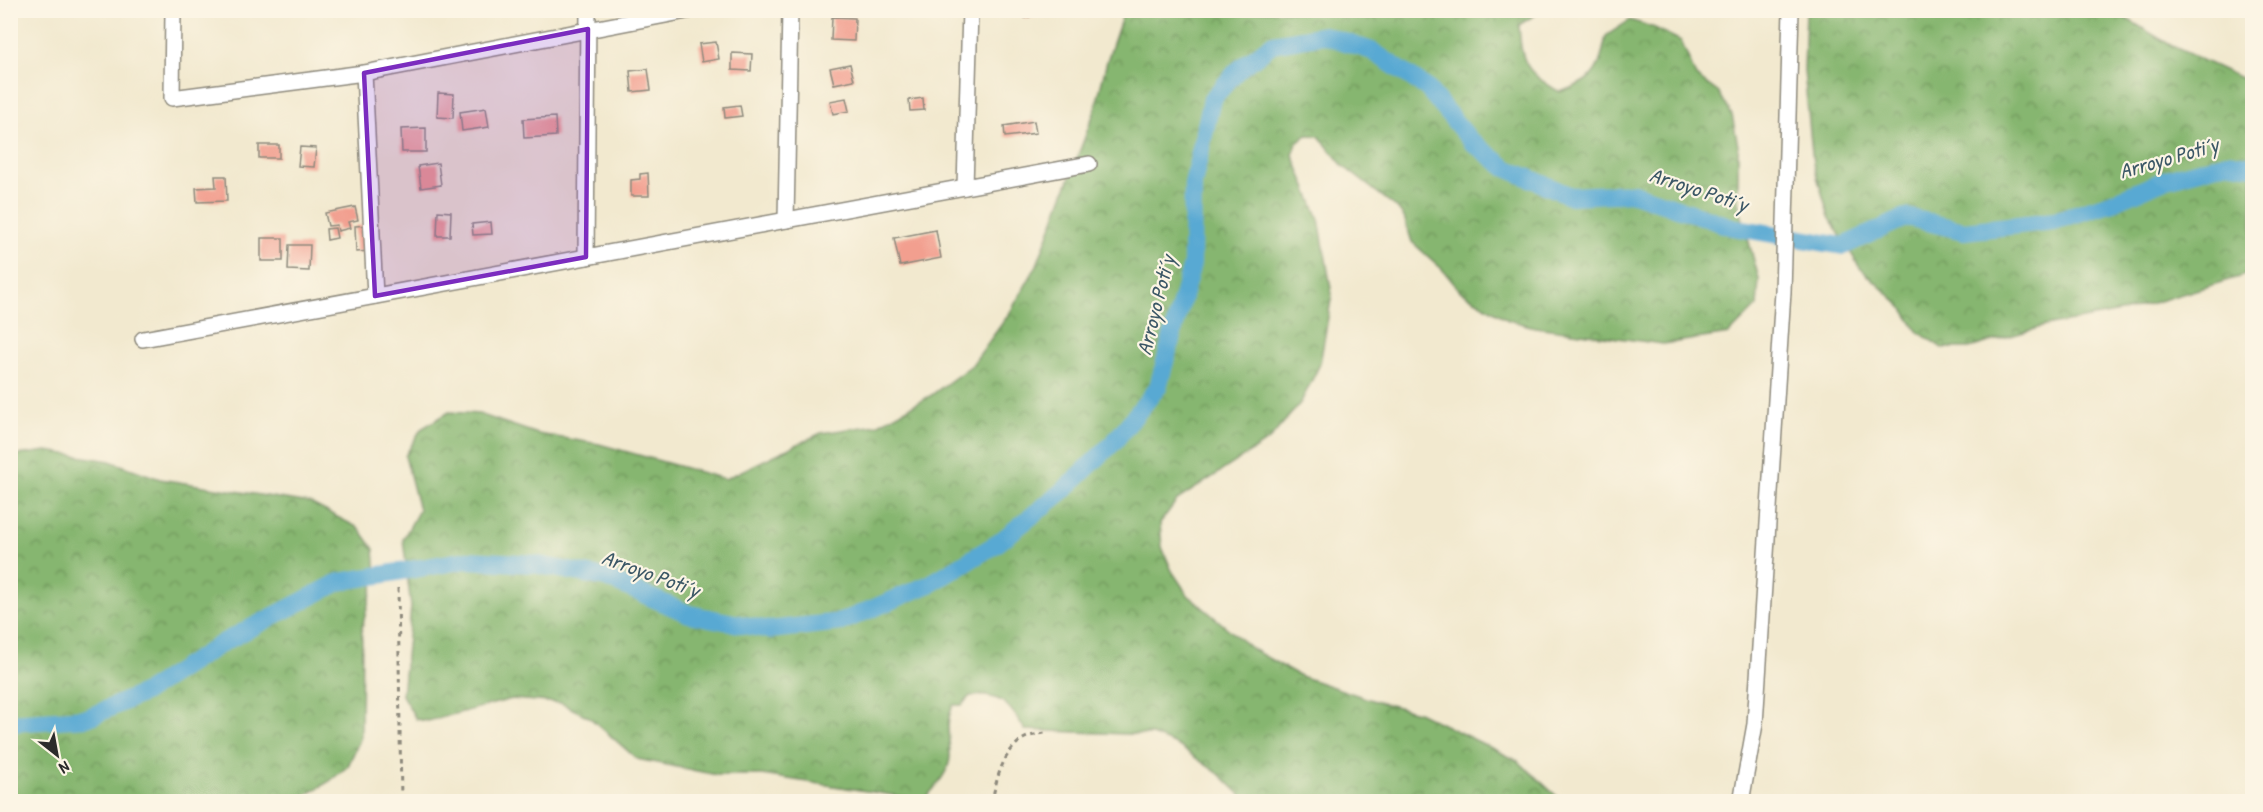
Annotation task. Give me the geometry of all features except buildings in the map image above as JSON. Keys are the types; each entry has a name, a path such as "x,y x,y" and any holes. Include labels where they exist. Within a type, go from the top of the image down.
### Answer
{"street":[{"path":"173,10 172,98 364,73 692,10"},
{"path":"586,257 588,10"},
{"path":"786,220 790,10"},
{"path":"965,187 970,10"},
{"path":"1742,801 1755,724 1784,274 1791,10"},
{"path":"364,73 375,296"},
{"path":"143,339 1089,164"}],"path":[{"path":"398,588 401,801"},
{"path":"992,801 1000,769 1012,749 1025,738 1048,732"}],"highlighted area":[{"path":"588,29 586,257 375,296 364,73"}],"green space":[{"path":"1124,11 1541,11 1519,25 1521,49 1533,72 1560,92 1581,83 1594,73 1601,58 1606,36 1630,20 1655,28 1681,41 1696,76 1719,93 1732,115 1738,146 1738,202 1759,279 1757,306 1729,334 1663,344 1535,327 1508,320 1460,291 1442,269 1412,242 1404,217 1396,207 1343,166 1319,136 1307,135 1297,143 1293,155 1319,219 1332,294 1320,364 1301,402 1269,440 1177,500 1160,523 1162,547 1172,571 1188,595 1252,649 1300,676 1378,702 1418,712 1518,761 1562,801 1247,801 1219,774 1177,745 1152,735 1025,730 1004,702 981,696 970,696 962,705 953,705 948,725 949,762 941,780 924,800 762,775 717,775 637,759 589,717 561,703 512,699 428,721 416,719 402,695 411,607 403,539 419,510 405,456 421,429 449,412 479,414 538,434 599,444 725,479 821,433 877,425 930,396 972,365 1009,314 1037,265 1095,110 1107,61"},
{"path":"1806,11 2114,11 2172,46 2252,83 2252,273 2126,311 2045,326 1969,348 1942,348 1917,331 1902,307 1860,268 1829,217 1813,163 1804,71"},
{"path":"47,451 110,461 160,479 310,503 359,528 374,549 376,575 362,627 361,737 348,766 330,781 296,801 11,801 11,456"}],"waterway":[{"name":"Arroyo Poti´y","path":"10,723 87,718 146,692 224,642 339,582 467,560 534,564 606,578 689,614 769,630 841,622 930,584 998,543 1063,491 1114,442 1158,387 1192,264 1193,184 1212,99 1237,71 1272,44 1324,35 1372,51 1427,88 1471,141 1506,168 1571,196 1634,193 1732,227 1843,246 1907,217 1964,231 2054,221 2113,202 2167,179 2227,162 2252,166"}]}
